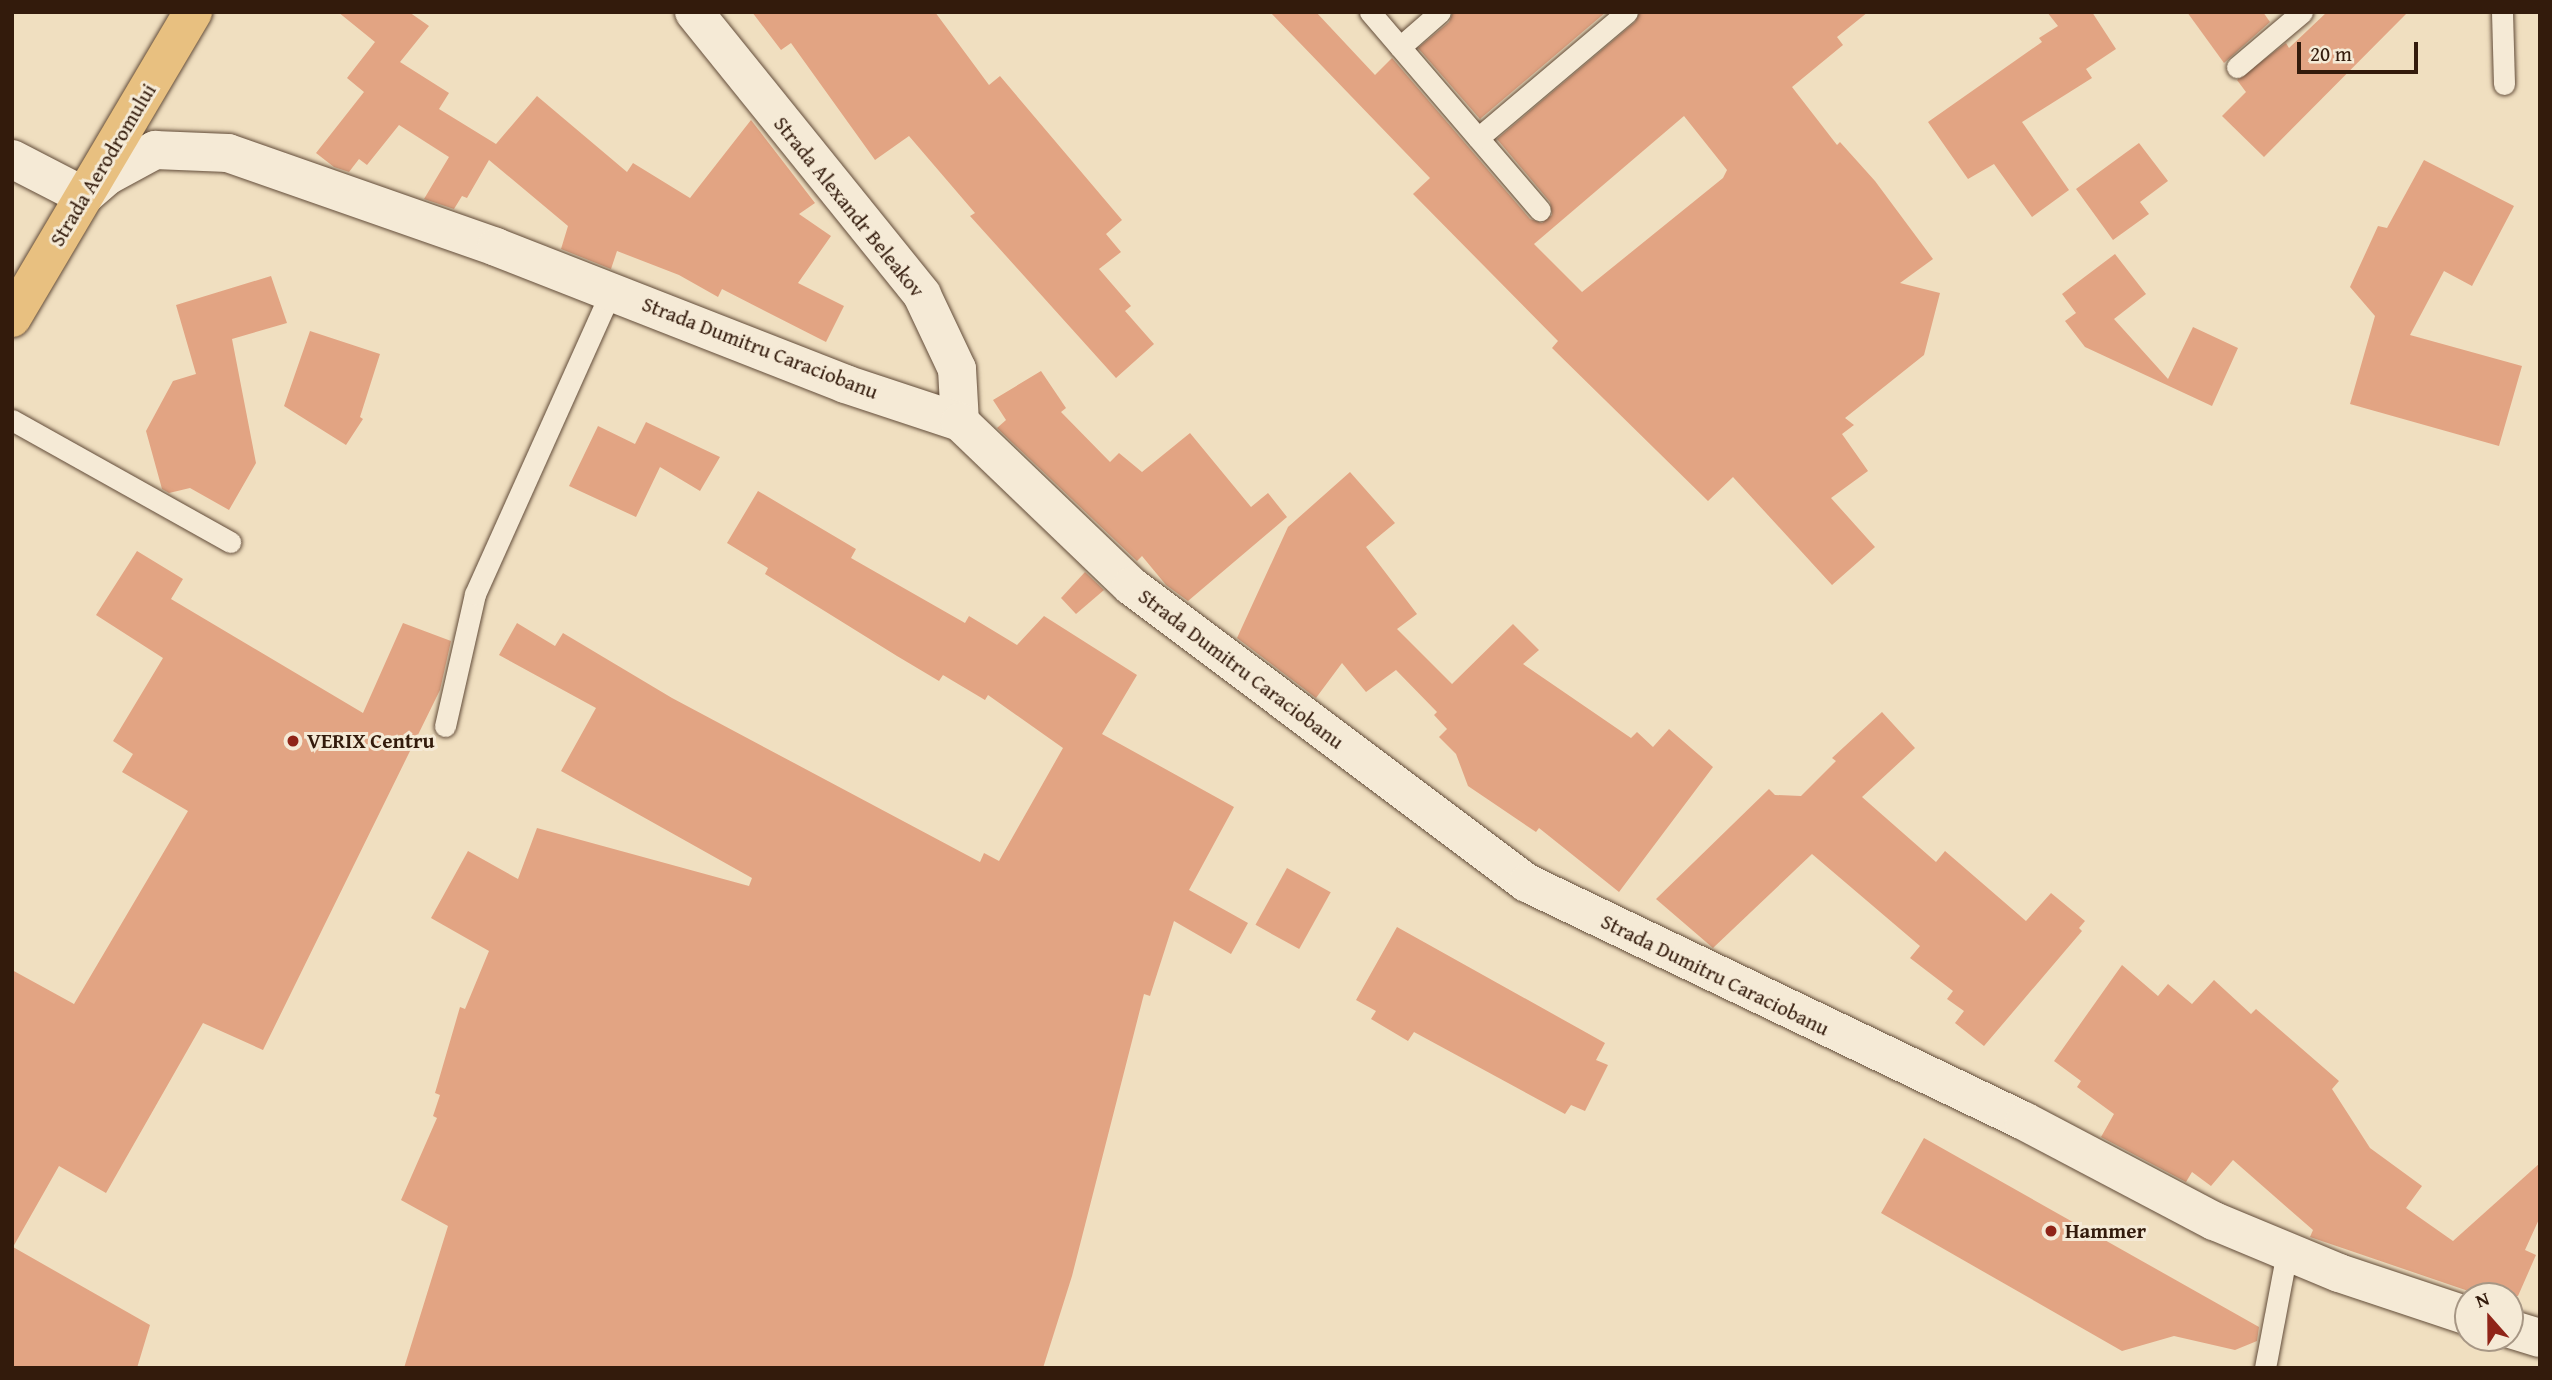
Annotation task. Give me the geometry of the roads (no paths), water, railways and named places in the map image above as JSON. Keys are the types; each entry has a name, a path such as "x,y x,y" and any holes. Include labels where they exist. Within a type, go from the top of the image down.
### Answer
{"main road":[{"name":"Strada Aerodromului","path":"12,318 193,12"}],"street":[{"name":"Strada Alexandr Beleakov","path":"694,12 922,295 957,369 960,422"},
{"name":"Strada Dumitru Caraciobanu","path":"84,197 116,170 155,150 228,153 611,292 845,384 960,422 1131,586 1527,883 2024,1121 2214,1221 2287,1252 2454,1311"},
{"path":"12,159 84,197"}],"lane":[{"path":"1370,12 1540,210"},
{"path":"1400,47 1440,12"},
{"path":"1478,138 1627,12"},
{"path":"2237,67 2302,12"},
{"path":"2502,12 2504,84"},
{"path":"446,726 475,594 611,292"},
{"path":"12,420 230,542"},
{"path":"2264,1368 2287,1252"}],"place":[{"name":"VERIX Centru","path":"293,741"},
{"name":"Hammer","path":"2051,1231"}]}
